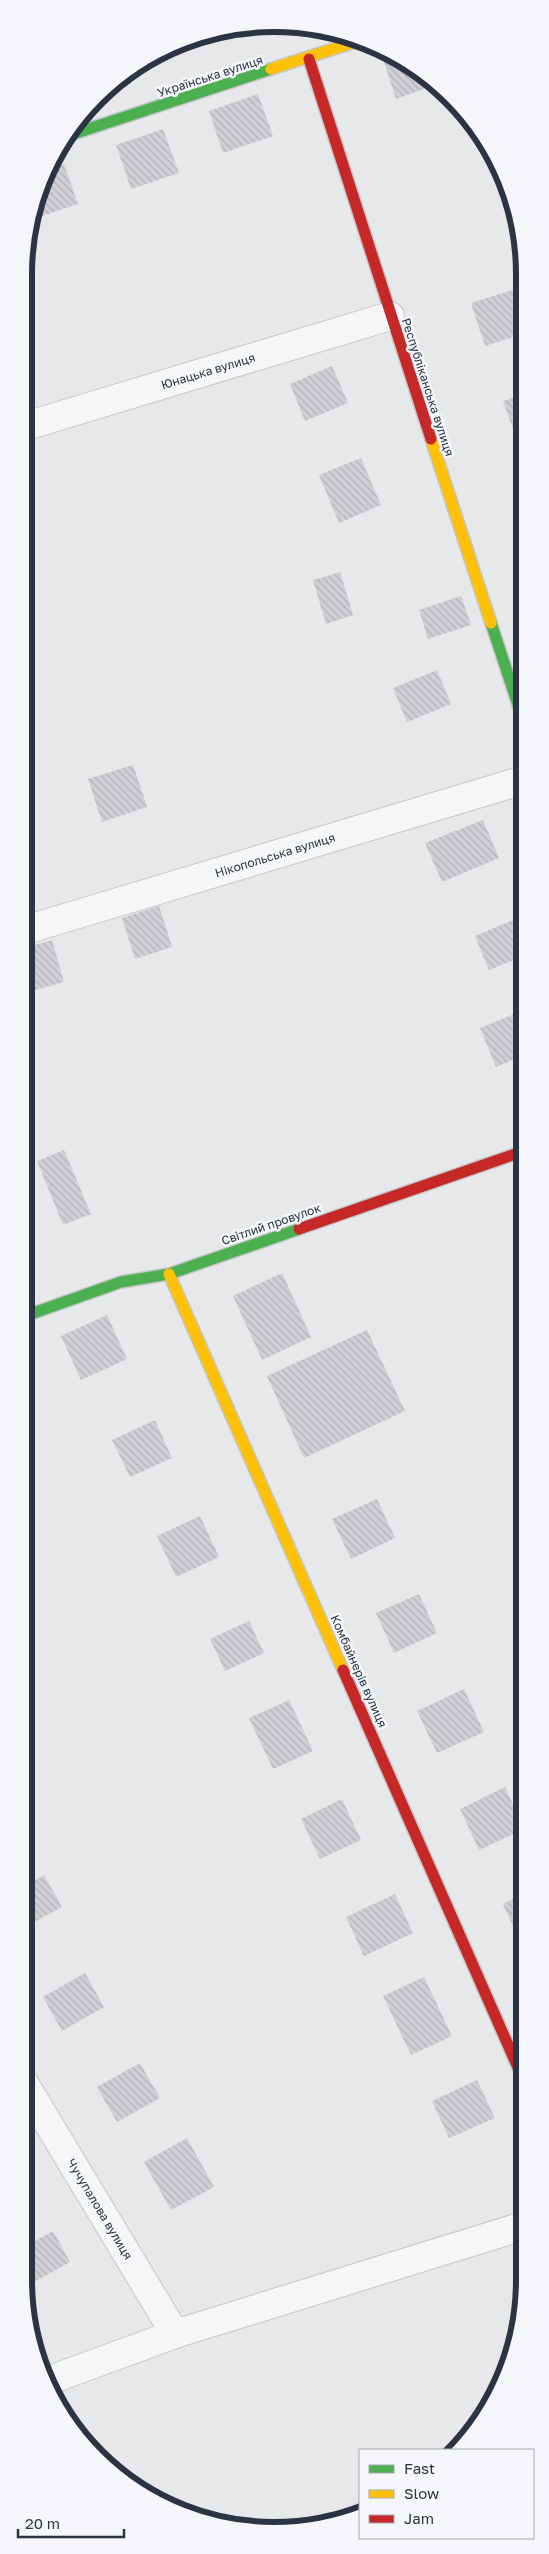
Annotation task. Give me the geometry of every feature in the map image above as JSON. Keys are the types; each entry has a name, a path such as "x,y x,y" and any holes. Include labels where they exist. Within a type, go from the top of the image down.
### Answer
{"street":[{"name":"Українська вулиця","path":"79,132 309,59 349,44"},
{"name":"Республіканська вулиця","path":"309,59 390,316 516,699"},
{"name":"Юнацька вулиця","path":"32,424 390,316"},
{"name":"Нікопольська вулиця","path":"32,928 516,782"},
{"name":"Світлий провулок","path":"32,1314 121,1282 169,1274 516,1155"},
{"name":"Комбайнерів вулиця","path":"169,1274 516,2063"},
{"name":"Чучупалова вулиця","path":"32,2096 175,2334"},
{"path":"54,2379 175,2334 516,2228"}],"building":[{"path":"382,57 409,73 428,88 396,99"},
{"path":"258,94 273,136 223,153 209,111"},
{"path":"163,129 179,173 131,189 116,145"},
{"path":"64,164 78,204 40,217 45,197 57,167"},
{"path":"516,289 516,336 485,346 471,303"},
{"path":"332,366 348,403 305,421 290,384"},
{"path":"516,397 516,438 503,401"},
{"path":"361,458 381,505 339,523 319,475"},
{"path":"340,572 353,615 326,624 313,580"},
{"path":"461,596 471,625 428,639 419,610"},
{"path":"437,670 451,704 407,722 393,688"},
{"path":"133,765 147,807 102,822 88,779"},
{"path":"483,820 499,858 442,882 425,843"},
{"path":"159,906 172,947 135,959 122,918"},
{"path":"516,919 516,959 489,970 475,936"},
{"path":"52,940 64,982 32,991 32,946"},
{"path":"516,1013 516,1058 496,1067 480,1028"},
{"path":"64,1150 91,1214 63,1225 37,1161"},
{"path":"282,1273 311,1337 262,1360 233,1296"},
{"path":"107,1315 127,1359 81,1380 61,1336"},
{"path":"367,1330 405,1411 304,1458 267,1376"},
{"path":"155,1420 172,1458 130,1477 112,1440"},
{"path":"377,1499 395,1538 351,1559 332,1519"},
{"path":"200,1516 219,1557 176,1577 157,1536"},
{"path":"419,1594 437,1633 394,1653 376,1613"},
{"path":"249,1621 264,1653 225,1671 210,1639"},
{"path":"464,1689 484,1732 437,1753 417,1711"},
{"path":"289,1700 313,1751 273,1769 249,1718"},
{"path":"505,1787 516,1811 516,1833 479,1850 460,1809"},
{"path":"342,1799 361,1840 320,1859 301,1819"},
{"path":"44,1875 62,1907 32,1924 32,1882"},
{"path":"395,1894 413,1933 364,1956 346,1917"},
{"path":"516,1898 516,1933 503,1904"},
{"path":"85,1973 104,2007 62,2031 43,1997"},
{"path":"424,1977 452,2036 411,2055 383,1996"},
{"path":"140,2063 160,2098 117,2122 97,2087"},
{"path":"477,2080 495,2118 449,2138 432,2101"},
{"path":"187,2138 214,2187 171,2210 144,2162"},
{"path":"53,2231 70,2262 32,2283 32,2243"}],"traffic: fast":[{"path":"79,132 271,69"},
{"path":"491,623 516,699"},
{"path":"32,1314 121,1282 169,1274 299,1229"}],"traffic: slow":[{"path":"271,69 348,44"},
{"path":"431,439 491,623"},
{"path":"169,1274 343,1670"}],"traffic: jam":[{"path":"309,59 431,439"},
{"path":"299,1229 516,1154"},
{"path":"343,1670 516,2063"}]}
